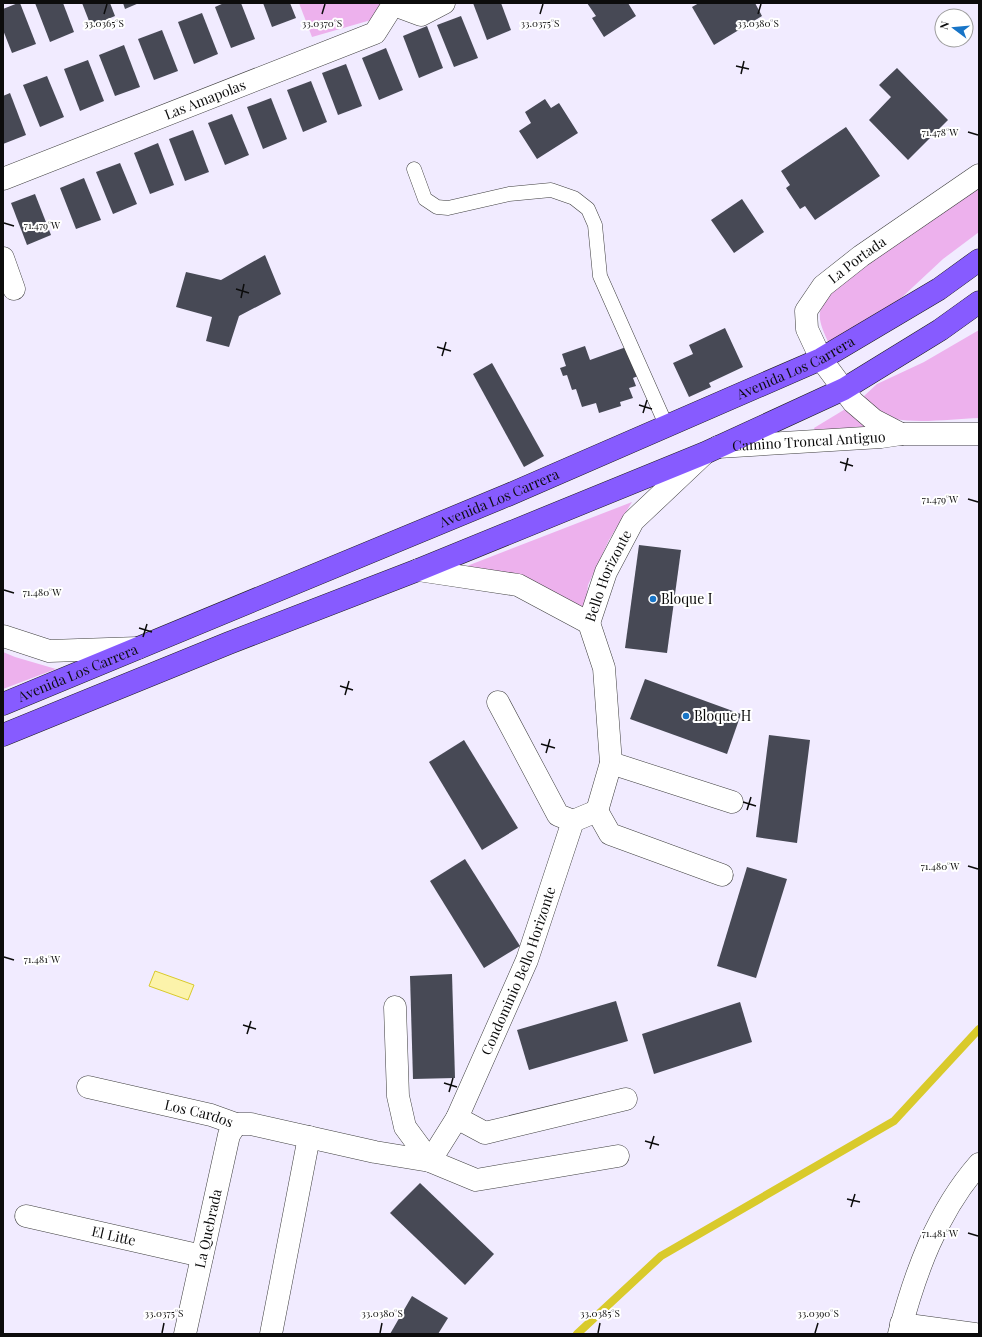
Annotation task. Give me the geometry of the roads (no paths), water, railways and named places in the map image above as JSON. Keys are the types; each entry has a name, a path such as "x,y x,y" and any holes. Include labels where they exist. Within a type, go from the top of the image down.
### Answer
{"main road":[{"name":"Avenida Los Carrera","path":"3,704 508,496 821,359 939,289 979,260"},
{"name":"Avenida Los Carrera","path":"3,735 229,643 418,570 711,450 844,388 940,330 979,302"}],"street":[{"name":"Las Amapolas","path":"3,179 375,33 394,4 421,15 444,3"},
{"name":"La Portada","path":"959,188 979,168"},
{"name":"La Portada","path":"821,359 807,329 806,311 823,286 861,256 979,175"},
{"path":"3,258 14,289"},
{"name":"Camino Troncal Antiguo","path":"821,359 853,402 874,420 901,434"},
{"name":"Camino Troncal Antiguo","path":"711,450 881,437 901,434 979,434"},
{"name":"Bello Horizonte","path":"418,570 518,585 589,623 606,572 633,521 711,450"},
{"path":"589,623 604,668 611,762 597,811 610,834 722,875"},
{"path":"3,636 49,651 141,648"},
{"path":"498,702 558,815 573,821 597,811"},
{"path":"611,762 732,802"},
{"name":"Condominio Bello Horizonte","path":"430,1160 457,1118 527,960 573,821"},
{"path":"396,1007 398,1096 405,1127 430,1160 476,1180 618,1156"},
{"name":"Los Cardos","path":"88,1087 211,1115 236,1124 251,1124 375,1152 430,1160"},
{"path":"457,1118 485,1133 626,1099"},
{"name":"La Quebrada","path":"184,1334 229,1135 236,1124"},
{"path":"271,1334 309,1137"},
{"path":"975,1173 951,1203 922,1260 900,1329 975,1334"},
{"name":"El Litte","path":"26,1216 202,1256"}],"lane":[{"path":"414,169 425,199 437,207 448,208 509,194 551,190 574,198 588,209 594,225 600,276 667,426"}],"waterway":[{"path":"577,1334 661,1256 894,1121 979,1029"}],"place":[{"name":"Bloque I","path":"653,599"},
{"name":"Bloque H","path":"686,716"}]}
